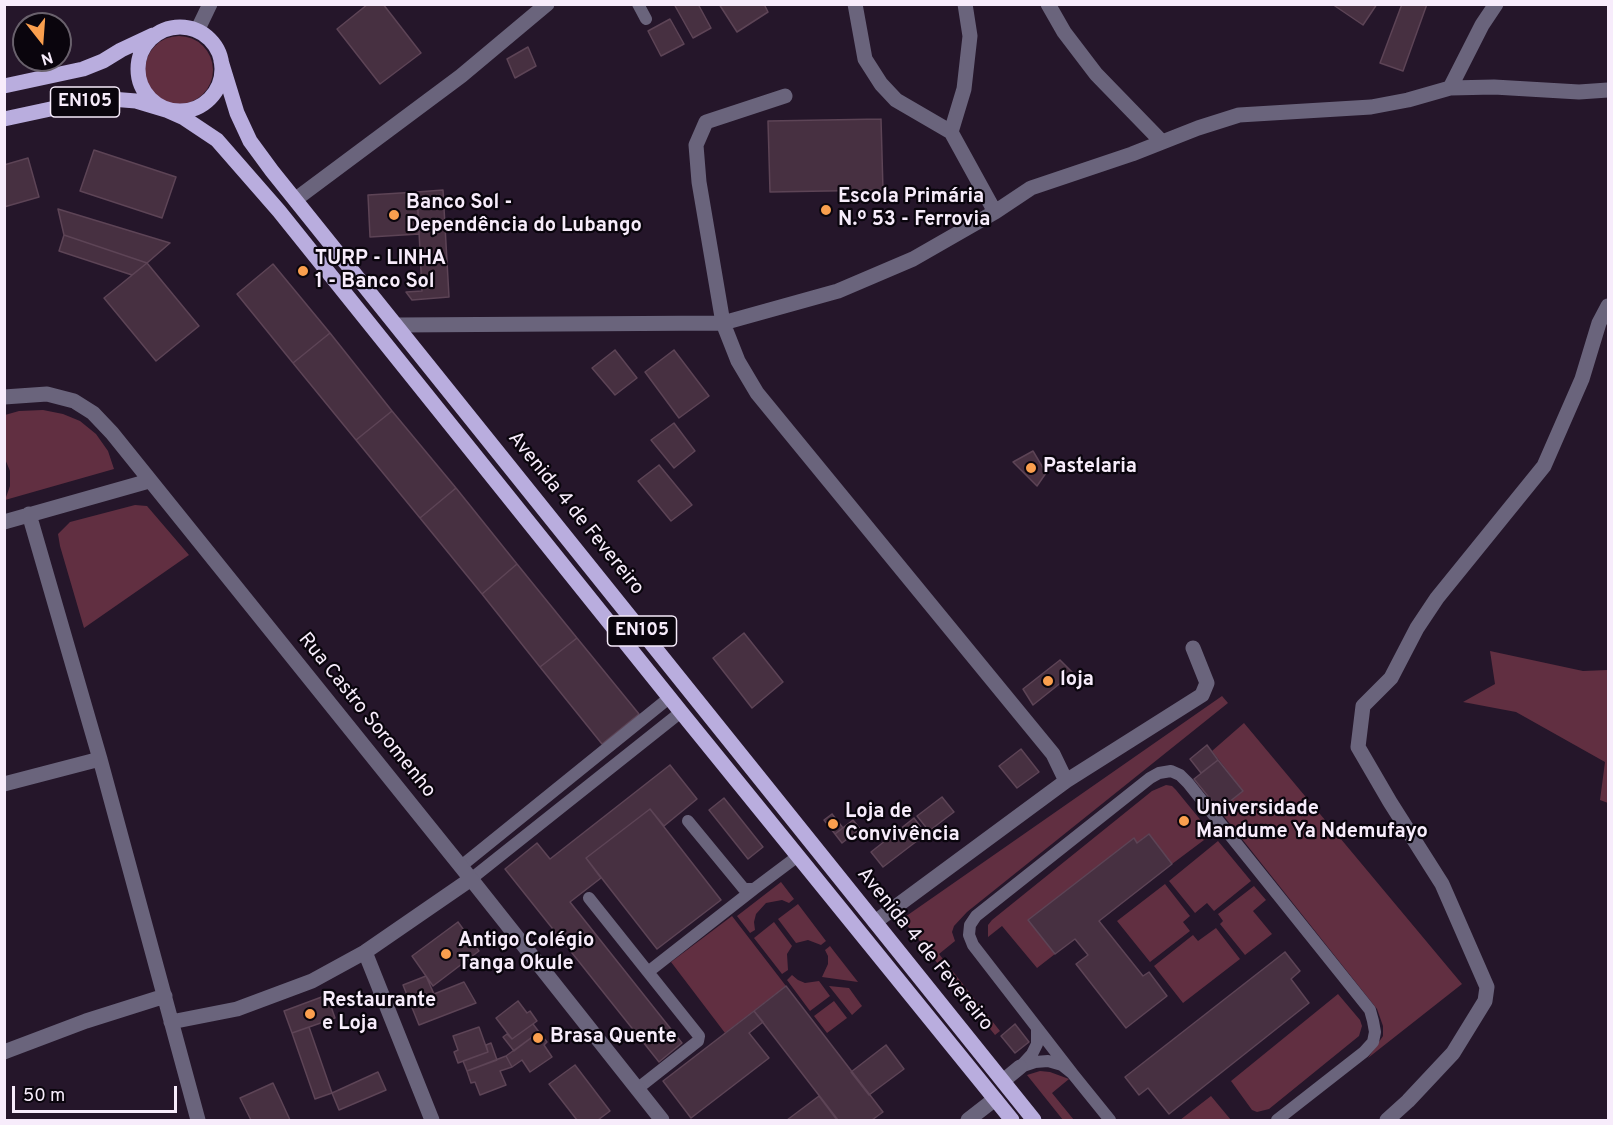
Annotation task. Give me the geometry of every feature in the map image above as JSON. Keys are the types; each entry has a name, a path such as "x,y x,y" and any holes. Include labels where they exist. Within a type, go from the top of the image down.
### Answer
{"main road":[{"name":"EN105","path":"4,86 83,69 103,62 136,42 175,27 197,31 213,43 221,60 220,83 208,101 188,111 165,110 136,101 111,99 83,102 4,119"},
{"name":"EN105","path":"164,30 154,36 140,54 138,76 147,96 165,110"},
{"name":"Avenida 4 de Fevereiro","path":"221,60 237,113 250,141 1034,1120"},
{"name":"Avenida 4 de Fevereiro","path":"165,110 202,128 217,140 279,212 669,698 1012,1120"}],"street":[{"path":"197,31 210,4"},
{"path":"296,199 461,76 547,4"},
{"path":"855,4 865,59 881,84 896,100 951,132 995,212"},
{"path":"951,132 964,89 970,36 964,4"},
{"path":"1048,4 1064,32 1096,74 1162,142"},
{"path":"1450,88 1482,25 1496,4"},
{"path":"397,325 723,324 838,291 913,259 995,212 1031,188 1239,115 1371,107 1408,100 1450,88 1494,87 1579,92 1608,90"},
{"path":"785,96 706,122 696,145 699,182 723,324 738,361 757,393 1053,754 1066,781"},
{"path":"1387,1120 1453,1053 1485,1001 1487,987 1442,884 1358,747 1363,706 1391,678 1417,628 1437,598 1545,466 1582,379 1599,323 1608,306"},
{"name":"Rua Castro Soromenho","path":"4,397 48,394 74,401 93,413 112,433 662,1120"},
{"path":"4,522 149,481"},
{"path":"29,514 100,759 198,1120"},
{"path":"875,922 1066,781 1202,695 1207,683 1193,648"},
{"path":"4,784 100,759"},
{"path":"171,1022 247,1005 312,981 365,952 471,879"},
{"path":"365,952 432,1120"},
{"path":"4,1052 86,1021 165,996"},
{"path":"1003,1081 1020,1067"},
{"path":"968,1120 995,1099"}],"lane":[{"path":"638,4 646,19"},
{"path":"460,867 669,698"},
{"path":"471,879 681,712"},
{"path":"1110,1120 973,945 969,935 970,924 975,916 1149,778 1171,771 1188,783 1370,1010 1375,1032 1373,1042 1364,1052 1277,1120"},
{"path":"688,822 740,886 744,889 754,889"},
{"path":"648,972 798,856"},
{"path":"589,898 699,1036 698,1041 637,1089"},
{"path":"1020,1067 1032,1054 1037,1044 1037,1028"},
{"path":"1020,1067 1048,1061 1062,1065 1072,1073"}],"shaded area":[{"path":"179,36 192,39 203,46 210,57 213,70 210,83 203,94 192,101 179,104 166,101 155,94 148,83 145,70 148,57 155,46 166,39"},
{"path":"43,410 63,414 80,421 96,434 108,451 114,469 5,500 10,486 10,471 5,459 5,415 19,411"},
{"path":"135,505 147,506 189,555 84,628 58,534 70,522"},
{"path":"1490,651 1583,671 1608,670 1608,803 1600,800 1605,762 1516,712 1463,702 1495,684"},
{"path":"1222,696 1228,703 967,912 954,926 952,932 955,941 939,954 1000,1031 995,1035 902,919"},
{"path":"1244,723 1462,984 1368,1058 1383,1036 1383,1026 1377,1009 1219,810 1243,791 1212,751"},
{"path":"1166,785 1176,790 1212,834 1172,864 1149,834 1137,843 1133,839 1029,920 1055,954 1037,968 1002,926 988,937 988,925 992,920 1152,791"},
{"path":"1218,841 1251,881 1214,911 1207,903 1195,913 1169,881"},
{"path":"781,882 794,899 789,903 782,900 766,903 756,914 755,930 750,933 737,916"},
{"path":"1165,884 1190,916 1183,922 1190,931 1150,962 1117,921"},
{"path":"1254,886 1266,900 1253,911 1272,934 1245,955 1220,924 1223,921 1218,914"},
{"path":"798,904 826,941 821,945 808,940 796,943 778,919"},
{"path":"732,916 786,986 725,1033 671,962"},
{"path":"774,922 792,946 787,954 788,970 782,974 754,938"},
{"path":"1216,928 1240,959 1183,1003 1154,966 1193,935 1198,941"},
{"path":"830,946 858,982 822,977 828,964 825,950"},
{"path":"792,975 805,983 819,981 830,996 810,1011 787,980"},
{"path":"829,986 849,988 862,1006 852,1015"},
{"path":"1338,994 1360,1020 1362,1026 1359,1036 1269,1109 1257,1112 1252,1110 1231,1081"},
{"path":"834,1001 847,1018 827,1033 814,1016"},
{"path":"1040,1071 1069,1079 1052,1093 1074,1120 1063,1120 1027,1075"},
{"path":"1211,1096 1231,1120 1180,1120"}],"building":[{"path":"368,4 383,4 421,53 380,84 337,29"},
{"path":"674,4 698,4 711,28 693,38"},
{"path":"719,4 764,4 768,12 737,32"},
{"path":"1332,4 1377,4 1363,25"},
{"path":"1402,4 1427,4 1403,71 1380,63"},
{"path":"670,19 684,44 661,56 648,31"},
{"path":"528,47 536,66 515,78 507,59"},
{"path":"881,119 883,190 770,192 768,121"},
{"path":"94,150 176,177 162,218 80,191"},
{"path":"28,158 39,197 4,207 4,165"},
{"path":"443,190 449,297 412,300 406,292 422,291 417,192"},
{"name":"Banco Sol - Dependência do Lubango","path":"417,192 419,234 370,237 368,195"},
{"path":"58,209 170,243 147,263 64,235"},
{"path":"64,235 147,263 132,275 59,251"},
{"path":"147,263 199,326 156,361 104,298"},
{"path":"273,264 330,333 293,363 237,294"},
{"path":"330,333 392,411 356,440 293,363"},
{"path":"615,350 637,378 615,395 592,368"},
{"path":"674,350 709,396 679,418 645,372"},
{"path":"392,411 456,488 420,518 356,440"},
{"path":"674,423 695,451 674,468 651,440"},
{"name":"Pastelaria","path":"1033,451 1046,473 1037,486 1013,462"},
{"path":"659,465 692,505 671,521 638,481"},
{"path":"456,488 517,564 482,594 420,518"},
{"path":"517,564 577,638 540,667 482,594"},
{"path":"744,633 783,682 752,708 713,658"},
{"path":"577,638 639,714 602,744 540,667"},
{"name":"loja","path":"1060,660 1073,673 1033,705 1023,689"},
{"path":"1207,745 1218,760 1201,773 1190,759"},
{"path":"1021,749 1039,772 1017,788 999,766"},
{"path":"1218,760 1243,791 1219,810 1194,779"},
{"path":"670,765 697,799 664,826 650,809 586,858 601,878 570,902 682,1043 659,1062 505,869 537,843 550,859"},
{"path":"942,797 954,812 929,831 917,816"},
{"path":"724,798 763,847 748,859 709,810"},
{"path":"650,809 721,900 657,949 586,858"},
{"name":"Loja de Convivência","path":"832,814 843,828 835,834 824,820"},
{"path":"914,818 926,834 883,867 871,852"},
{"path":"853,820 860,829 842,843 835,834"},
{"path":"1149,834 1172,864 1099,921 1143,976 1149,972 1167,996 1126,1028 1076,964 1088,955 1075,939 1055,954 1028,920 1134,838 1137,843"},
{"name":"Antigo Colégio Tanga Okule","path":"458,922 479,951 433,986 412,956"},
{"path":"1285,952 1300,971 1291,979 1309,1003 1169,1114 1148,1088 1139,1095 1125,1077"},
{"path":"426,976 434,994 464,982 476,1003 419,1025 403,985"},
{"path":"786,986 883,1112 872,1120 838,1120 754,1011"},
{"name":"Restaurante e Loja","path":"327,995 335,1018 292,1033 284,1011"},
{"path":"518,1001 527,1013 530,1011 537,1021 512,1039 496,1018"},
{"path":"754,1011 763,1022 749,1033 769,1058 691,1118 663,1081"},
{"path":"533,1024 539,1032 514,1051 503,1037 507,1034 512,1039"},
{"path":"1015,1024 1029,1042 1015,1053 1001,1036"},
{"path":"309,1027 332,1093 315,1099 292,1033"},
{"path":"479,1027 488,1052 458,1063 454,1052 458,1050 453,1036"},
{"path":"539,1032 547,1042 544,1045 552,1057 530,1072 522,1060 512,1067 506,1056"},
{"path":"491,1043 497,1060 467,1071 463,1061 488,1052 486,1045"},
{"path":"886,1045 904,1069 869,1095 851,1072"},
{"path":"506,1056 512,1067 500,1071 506,1085 480,1095 475,1082 471,1083 467,1071"},
{"path":"575,1065 610,1111 598,1120 577,1120 549,1084"},
{"path":"378,1072 386,1090 339,1110 332,1093"},
{"path":"273,1083 290,1120 251,1120 240,1098"},
{"path":"819,1096 837,1120 787,1120"}],"place":[{"name":"Escola Primária N.º 53 - Ferrovia","path":"826,210"},
{"name":"Banco Sol - Dependência do Lubango","path":"394,215"},
{"name":"TURP - LINHA 1 - Banco Sol","path":"303,271"},
{"name":"Pastelaria","path":"1031,468"},
{"name":"loja","path":"1048,681"},
{"name":"Universidade Mandume Ya Ndemufayo","path":"1184,821"},
{"name":"Loja de Convivência","path":"833,824"},
{"name":"Antigo Colégio Tanga Okule","path":"446,954"},
{"name":"Restaurante e Loja","path":"310,1014"},
{"name":"Brasa Quente","path":"538,1038"}]}
